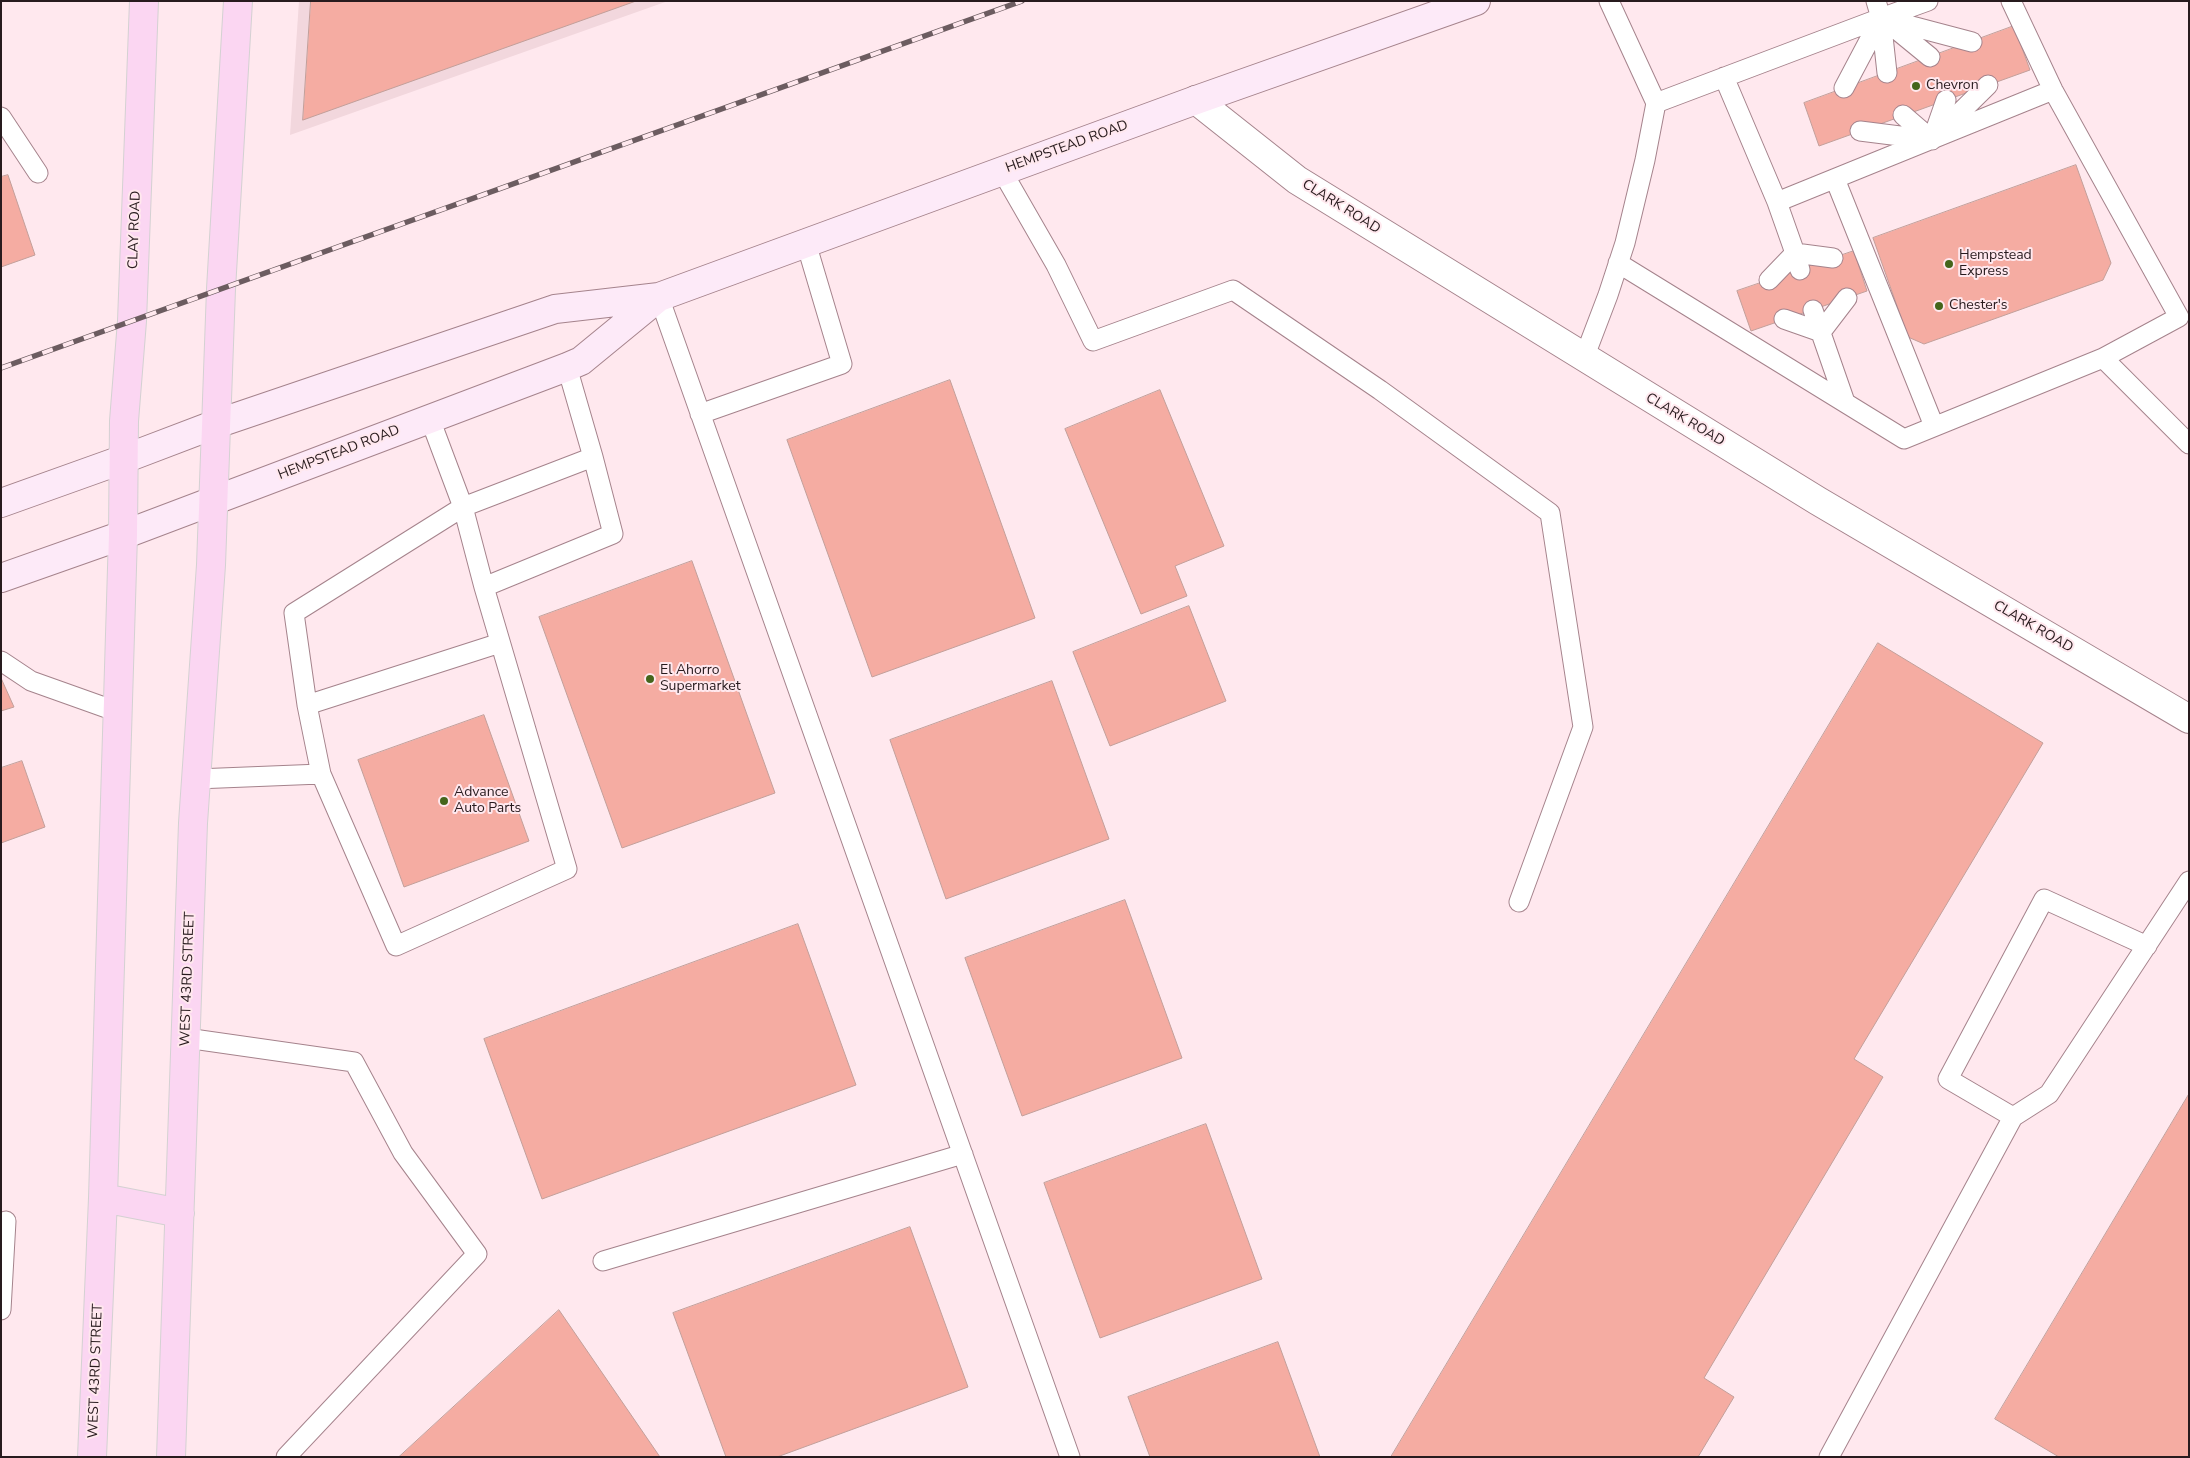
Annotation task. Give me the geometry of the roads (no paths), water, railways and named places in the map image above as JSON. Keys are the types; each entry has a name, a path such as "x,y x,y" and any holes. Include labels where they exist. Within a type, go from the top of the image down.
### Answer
{"main road":[{"name":"CLAY ROAD","path":"123,535 124,421 132,321 144,1"},
{"path":"216,424 221,289 238,1"},
{"name":"HEMPSTEAD ROAD","path":"1,503 216,424 555,309 659,297 1196,100 1476,1"},
{"name":"HEMPSTEAD ROAD","path":"1,578 123,535 567,367 581,361 659,297"},
{"name":"WEST 43RD STREET","path":"171,1457 196,779 216,424"},
{"name":"WEST 43RD STREET","path":"92,1457 103,1198 123,535"},
{"path":"103,1198 180,1213"}],"street":[{"name":"CLARK ROAD","path":"1196,100 1297,180 1818,501 2189,719"}],"lane":[{"path":"1584,358 1618,263 1645,160 1656,103 1609,1"},
{"path":"1656,103 1724,77 1879,9 1928,1"},
{"path":"1618,263 1904,439 2103,358 2179,317 2053,90 2011,1"},
{"path":"1879,9 1972,42"},
{"path":"1879,9 1930,57"},
{"path":"1879,9 1887,73"},
{"path":"1844,88 1879,9"},
{"path":"1724,77 1777,202 1797,261"},
{"path":"1932,140 1988,85"},
{"path":"1777,202 2053,90"},
{"path":"1932,140 1946,100"},
{"path":"1903,115 1932,140"},
{"path":"1,117 38,172"},
{"path":"1860,131 1932,140"},
{"path":"1002,171 1056,265 1093,342 1234,290 1387,396 1550,513 1583,727 1519,902"},
{"path":"1835,179 1934,426"},
{"path":"700,414 842,364 806,243"},
{"path":"1769,280 1797,261 1833,258"},
{"path":"659,297 1070,1457"},
{"path":"1821,332 1847,298"},
{"path":"1813,310 1844,402"},
{"path":"1784,320 1821,332"},
{"path":"2103,358 2189,444"},
{"path":"484,587 613,534 567,367"},
{"path":"430,419 463,507 500,643 567,869 396,946 321,774 307,705 294,613 463,507 593,457"},
{"path":"307,705 500,643"},
{"path":"1,661 31,681 118,712"},
{"path":"196,779 321,774"},
{"path":"1829,1457 2013,1117 2049,1094 2189,881"},
{"path":"2013,1117 1948,1080 2044,899 2147,946"},
{"path":"186,1038 354,1062 403,1153 477,1254 286,1457"},
{"path":"603,1261 963,1154"},
{"path":"1,1310 6,1221"}],"railway":[{"path":"1,368 1022,1"}],"place":[{"name":"Chevron","path":"1916,86"},
{"name":"Hempstead Express","path":"1949,264"},
{"name":"Chester's","path":"1939,306"},
{"name":"El Ahorro Supermarket","path":"650,679"},
{"name":"Advance Auto Parts","path":"444,801"}]}
